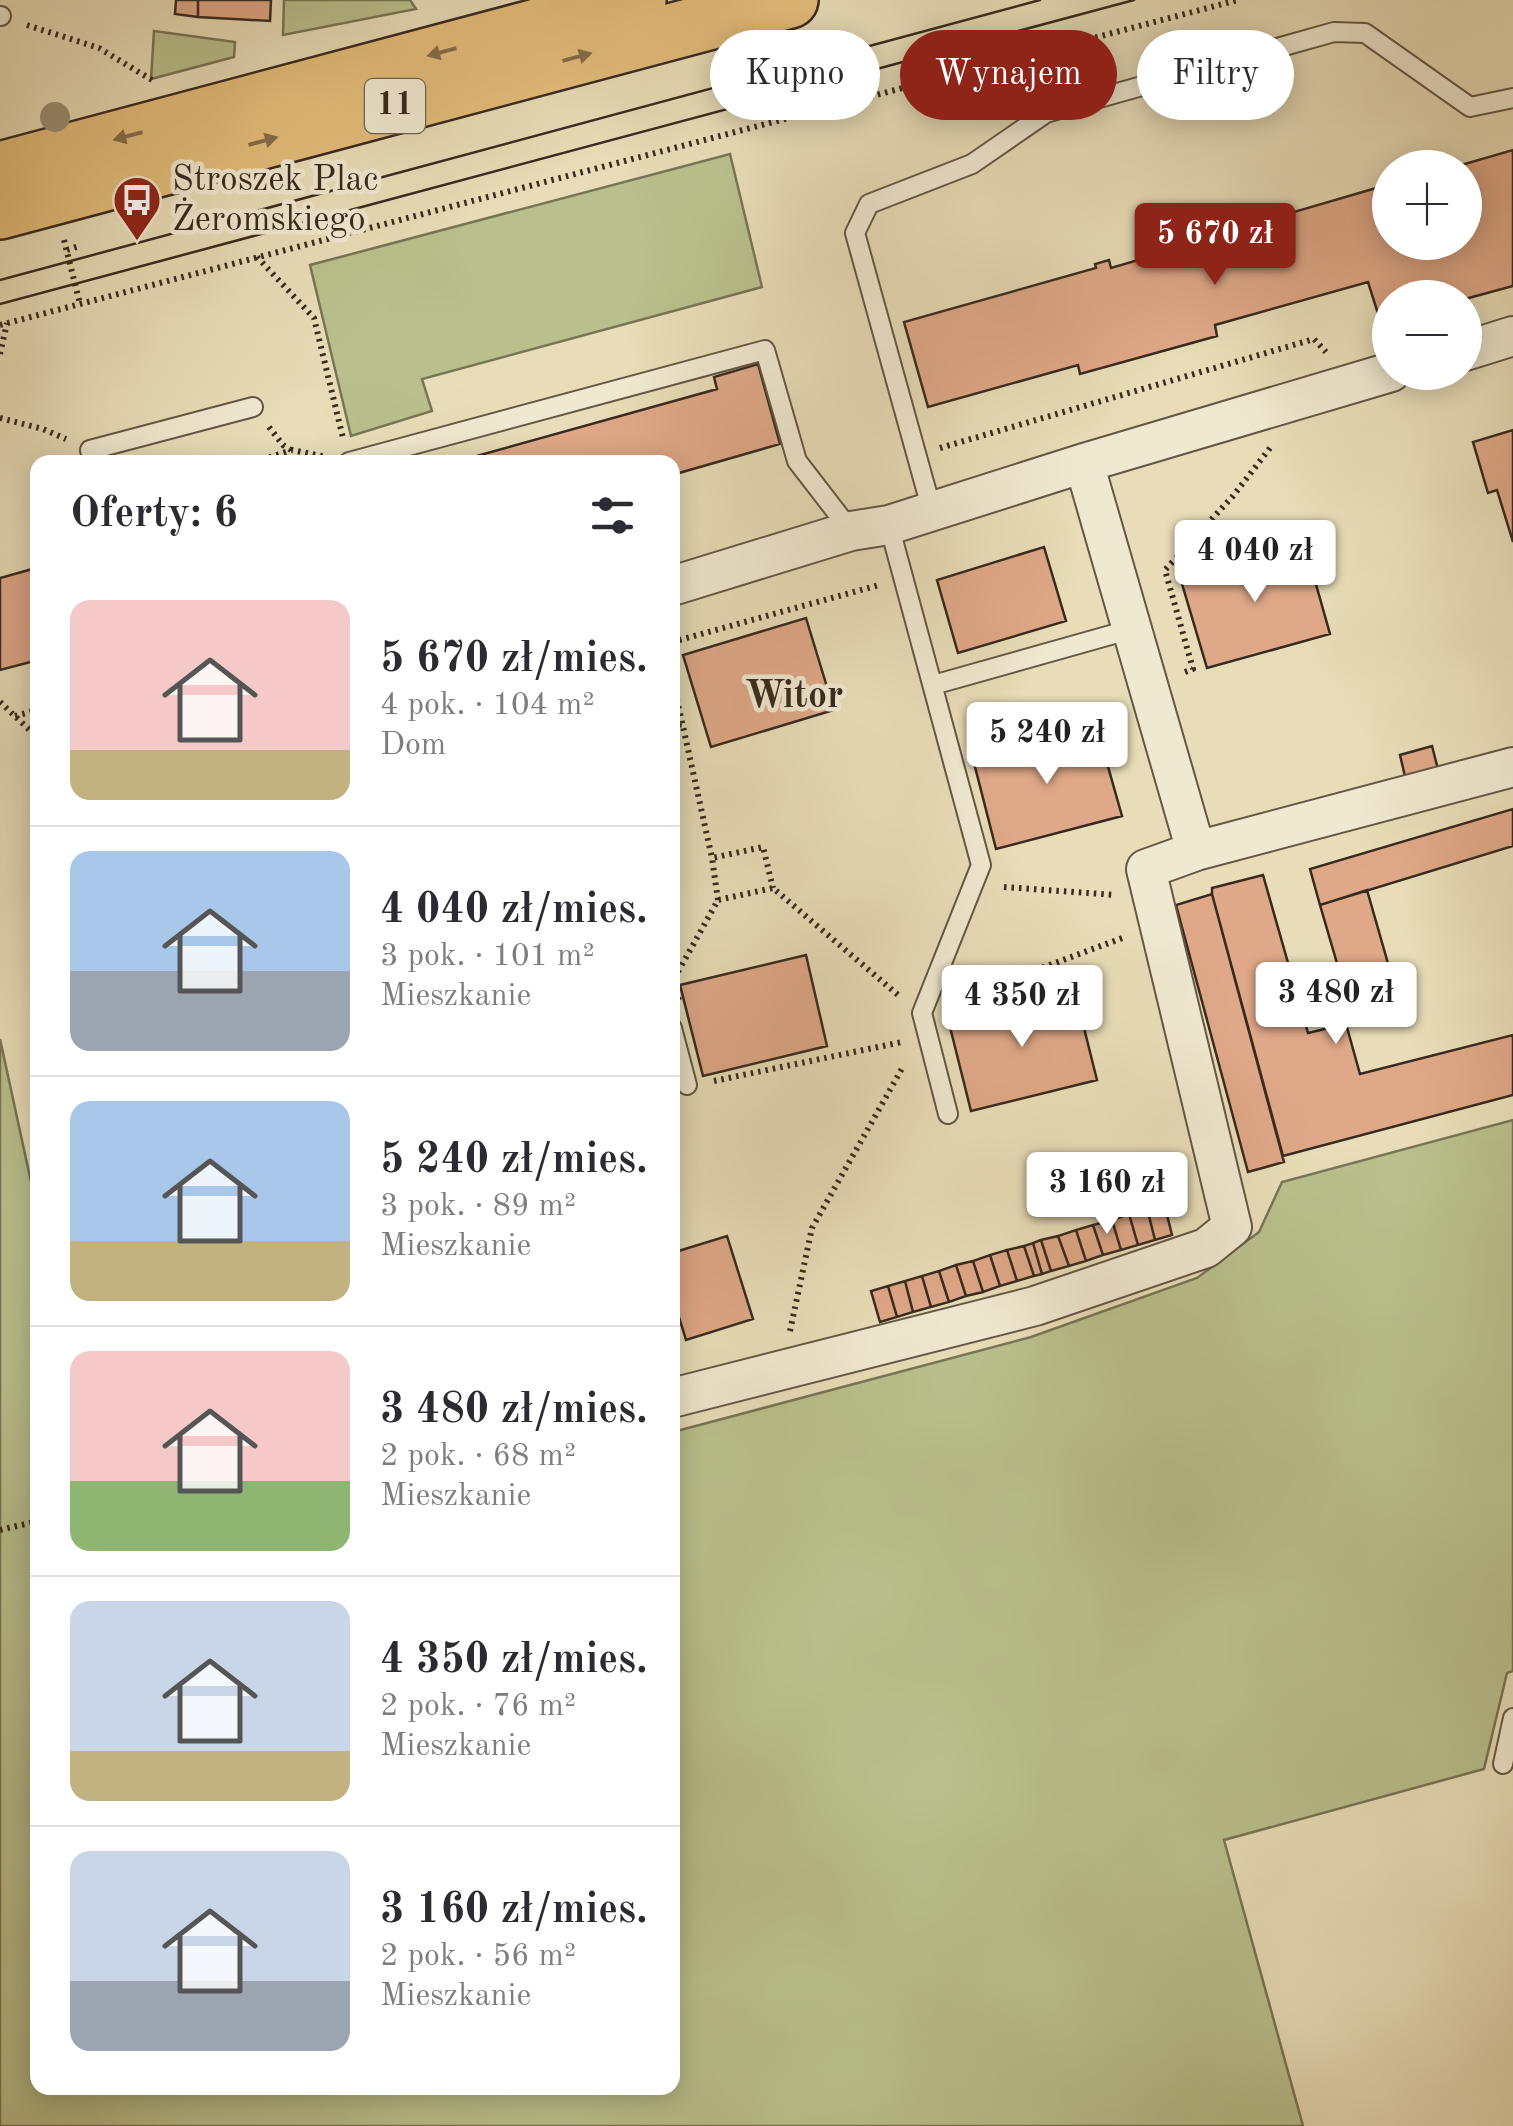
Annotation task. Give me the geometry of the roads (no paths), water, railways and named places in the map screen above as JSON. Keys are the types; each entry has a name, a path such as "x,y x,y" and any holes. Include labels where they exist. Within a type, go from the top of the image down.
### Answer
{"highway":[{"name":"11","path":"0,170 638,0"},
{"name":"11","path":"0,212 790,0"}],"street":[{"path":"1482,346 1513,336"},
{"path":"680,584 851,531 889,525 1372,378"},
{"path":"1084,463 1196,851"},
{"path":"680,1396 1035,1306 1206,1248 1232,1228 1146,868 1196,851 1513,767"}],"lane":[{"path":"932,511 856,233 870,204 972,164 1046,113 1334,32 1365,32 1470,106 1513,98"},
{"path":"375,455 765,350 798,461 851,531"},
{"path":"95,455 253,407"},
{"path":"889,525 981,864 919,1014 948,1114"},
{"path":"934,685 1132,629"},
{"path":"680,1030 693,1085"},
{"path":"1503,1764 1513,1718"}],"tram line":[{"path":"0,280 1040,0"},
{"path":"0,304 1134,0"}],"place":[{"name":"Stroszek Plac Żeromskiego","path":"137,242"}],"district":[{"name":"Witor","path":"794,697"}]}
